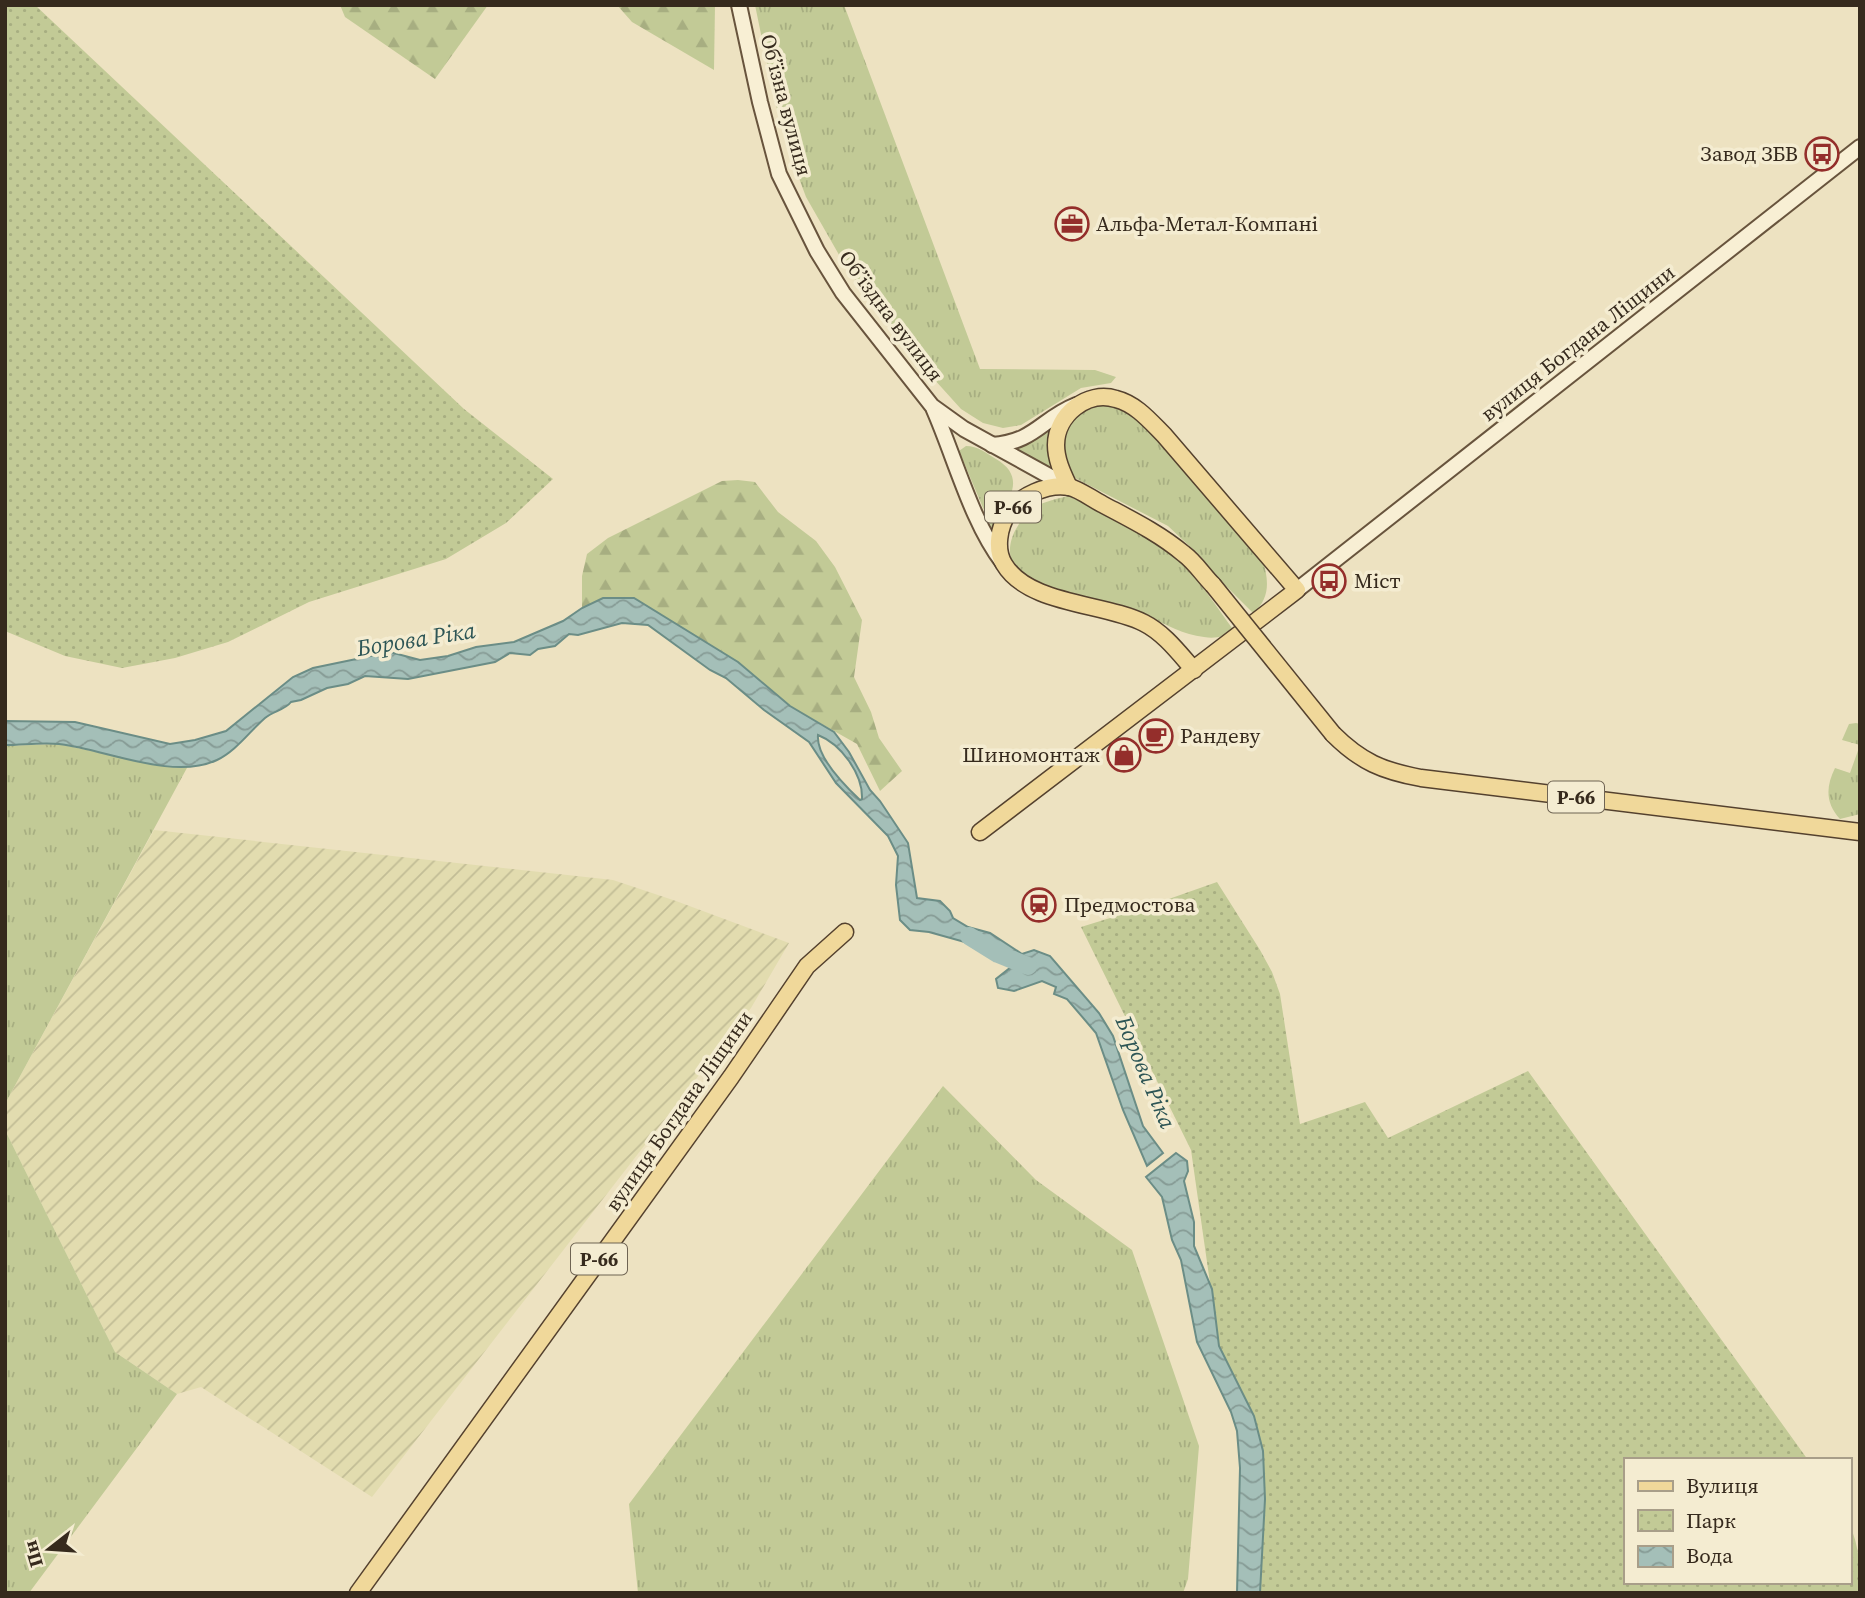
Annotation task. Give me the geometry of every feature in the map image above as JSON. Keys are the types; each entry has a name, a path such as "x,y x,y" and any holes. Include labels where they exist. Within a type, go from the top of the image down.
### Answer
{"main road":[{"name":"Об’їзна вулиця","path":"738,5 762,113 779,173 817,251"},
{"name":"вулиця Богдана Ліщини","path":"1297,590 1860,147"},
{"name":"Об’їздна вулиця","path":"817,251 843,293 932,406"},
{"path":"980,832 1297,590 1164,435 1139,411 1114,398 1101,397 1078,404 1055,416 1028,437 1007,444 992,445"},
{"name":"Р-66","path":"1069,487 1055,446 1060,426 1078,404"},
{"path":"932,406 992,445 1069,487"},
{"path":"932,406 980,525 1004,565 1021,581 1040,592 1146,624 1171,644 1194,670"},
{"name":"Р-66","path":"1004,565 999,549 1000,535 1007,514 1015,504 1027,495 1044,489 1069,487 1154,532 1186,555 1333,734 1349,750 1367,762 1390,772 1411,776 1860,832"},
{"name":"вулиця Богдана Ліщини","path":"358,1593 731,1077 807,966 845,932"}],"shaded area":[{"path":"154,830 613,880 789,943 751,1008 372,1497 201,1387 177,1394 115,1352 5,1130 5,1104"}],"green space":[{"path":"5,5 35,5 464,409 553,479 506,523 446,559 309,602 228,642 175,658 122,668 65,656 5,631"},
{"path":"340,5 488,5 435,79 345,17"},
{"path":"617,5 715,5 714,70 632,22"},
{"path":"755,5 844,5 980,369 1095,370 1116,377 1111,383 1081,388 1021,425 1003,428 983,423 961,409 896,337 846,267 806,197 775,102"},
{"path":"1096,401 1133,409 1263,561 1267,589 1263,602 1253,613 1168,526 1073,477 1064,455 1065,432 1075,416"},
{"path":"1058,419 1049,454 1054,473 1014,451 1028,444"},
{"path":"966,446 996,459 1012,475 1012,492 992,529 959,451"},
{"path":"722,481 755,482 778,512 816,541 835,567 862,620 854,677 871,712 879,738 902,771 880,791 857,744 790,706 738,662 634,598 582,608 582,576 587,554 608,538"},
{"path":"1068,496 1128,524 1170,551 1195,578 1235,632 1212,638 1196,636 1148,617 1056,590 1023,575 1014,565 1010,552 1016,529 1037,506"},
{"path":"1849,724 1860,724 1860,745 1842,740"},
{"path":"58,744 160,765 188,766 5,1104 5,746"},
{"path":"1860,745 1860,814 1840,819 1829,801 1830,781 1835,768 1850,773"},
{"path":"1217,882 1260,950 1280,994 1300,1124 1365,1102 1388,1138 1528,1071 1807,1458 1624,1458 1624,1584 1851,1584 1851,1528 1857,1549 1860,1593 1260,1593 1265,1499 1254,1416 1219,1346 1191,1150 1081,927"},
{"path":"943,1086 1036,1180 1132,1250 1199,1446 1188,1579 1183,1593 638,1593 629,1504"},
{"path":"5,1130 115,1352 177,1394 29,1593 5,1593"}],"water":[{"path":"603,598 634,598 738,662 790,706 834,732 849,752 870,790 908,843 917,898 940,901 953,918 968,927 990,933 1022,954 1034,950 1050,956 1099,1013 1113,1036 1143,1126 1163,1153 1147,1166 1123,1110 1096,1033 1067,999 1054,994 1056,987 1042,981 1014,991 998,988 996,979 1011,967 1002,950 910,930 900,920 896,885 898,856 888,836 836,783 809,742 764,710 726,678 710,670 648,625 622,623 578,635 569,634 555,646 538,649 530,655 510,653 495,662 408,679 365,676 291,702 265,718 224,756 199,766 180,767 138,762 59,744 5,745 5,721 75,722 170,744 195,740 226,731 293,677 313,668 390,652 420,660 448,656 476,647 514,642 563,621","holes":["818,735 827,739 855,770 862,799 846,787 826,761 821,752"]},
{"path":"1176,1153 1187,1161 1188,1171 1184,1181 1194,1222 1194,1246 1212,1289 1219,1346 1254,1416 1263,1451 1265,1499 1260,1593 1237,1593 1240,1468 1237,1431 1231,1412 1197,1342 1181,1260 1172,1240 1162,1197 1146,1177"}],"waterway":[{"name":"Борова Ріка","path":"969,936 998,954 1028,966"}],"place":[{"name":"Завод ЗБВ","path":"1822,154"},
{"name":"Альфа-Метал-Компані","path":"1072,224"},
{"name":"Міст","path":"1329,581"},
{"name":"Рандеву","path":"1156,736"},
{"name":"Шиномонтаж","path":"1124,755"},
{"name":"Предмостова","path":"1039,905"}]}
